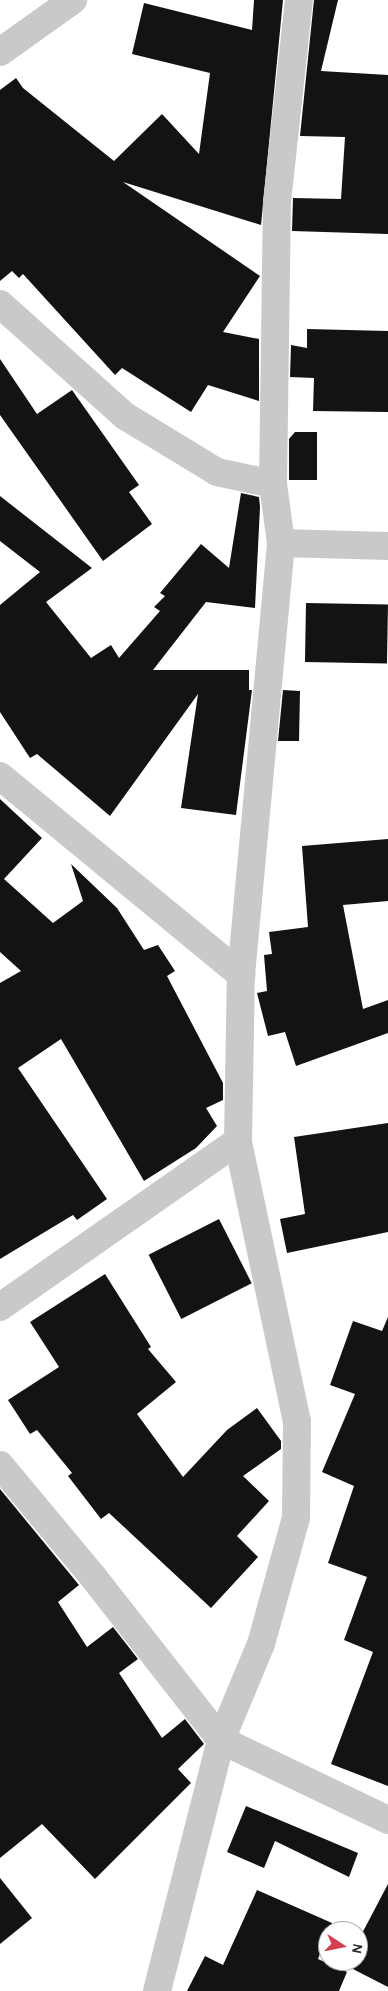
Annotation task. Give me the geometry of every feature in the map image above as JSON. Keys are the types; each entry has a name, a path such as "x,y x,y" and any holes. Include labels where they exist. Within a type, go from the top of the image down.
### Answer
{"street":[{"path":"0,52 73,0"},
{"path":"157,1991 221,1740 261,1644 296,1518 297,1422 238,1141 241,975 281,543 273,484 277,202 299,0"},
{"path":"0,304 125,416 217,472 273,484"},
{"path":"281,543 388,546"},
{"path":"0,776 241,975"},
{"path":"0,1307 238,1141"},
{"path":"0,1465 106,1592 221,1740 388,1820"}],"building":[{"path":"254,0 283,0 261,225 123,182 260,276 223,332 259,339 259,401 208,385 191,412 122,368 115,375 23,274 19,278 12,271 0,281 0,90 16,78 23,88 114,161 162,114 199,154 210,73 132,54 144,3 252,30"},
{"path":"314,0 338,0 321,71 388,75 388,234 292,231 293,198 341,199 345,137 300,136"},
{"path":"307,329 388,331 388,412 313,411 314,378 290,377 291,345 307,348"},
{"path":"0,359 37,414 72,390 139,485 129,492 152,524 103,561 0,415"},
{"path":"295,432 317,432 317,480 289,480 289,439"},
{"path":"241,493 259,497 255,608 206,602 153,670 249,670 249,690 252,690 236,815 181,808 198,694 110,816 37,754 30,758 0,712 0,605 40,572 0,541 0,496 92,568 46,602 91,658 111,645 119,658 160,611 154,607 165,596 160,593 201,544 229,568"},
{"path":"306,603 388,604 387,663 305,662"},
{"path":"283,690 300,691 299,741 278,741"},
{"path":"0,799 42,838 4,879 53,923 83,901 71,864 117,908 144,950 158,945 175,971 167,976 223,1083 223,1100 206,1108 217,1126 196,1148 144,1181 61,1039 18,1068 107,1199 77,1220 73,1215 0,1259 0,983 21,971 0,952"},
{"path":"388,839 388,901 343,905 363,1009 388,1000 388,1033 296,1066 285,1032 268,1036 257,993 267,991 264,955 272,954 269,932 308,927 302,846"},
{"path":"388,1123 388,1232 287,1253 280,1219 305,1214 294,1137"},
{"path":"219,1219 252,1283 181,1319 149,1255"},
{"path":"105,1274 151,1347 148,1349 176,1382 137,1414 183,1477 227,1430 257,1408 281,1441 281,1449 243,1476 269,1501 237,1536 258,1557 211,1608 109,1513 101,1519 68,1476 72,1473 37,1430 30,1434 8,1400 59,1367 30,1322"},
{"path":"388,1317 388,1786 331,1764 373,1652 344,1640 367,1577 328,1563 354,1486 322,1472 355,1394 330,1385 353,1321 382,1331"},
{"path":"0,1489 79,1585 58,1602 87,1647 113,1627 138,1659 119,1673 162,1738 185,1719 204,1744 178,1769 191,1783 95,1879 42,1824 0,1858"},
{"path":"246,1806 358,1853 349,1877 275,1841 264,1868 227,1852"},
{"path":"0,1878 32,1918 0,1944"},
{"path":"388,1884 388,1987 357,1971 368,1971 368,1922"},
{"path":"257,1890 327,1921 318,1921 318,1971 347,1972 339,1991 187,1991 205,1956 223,1965"}]}
